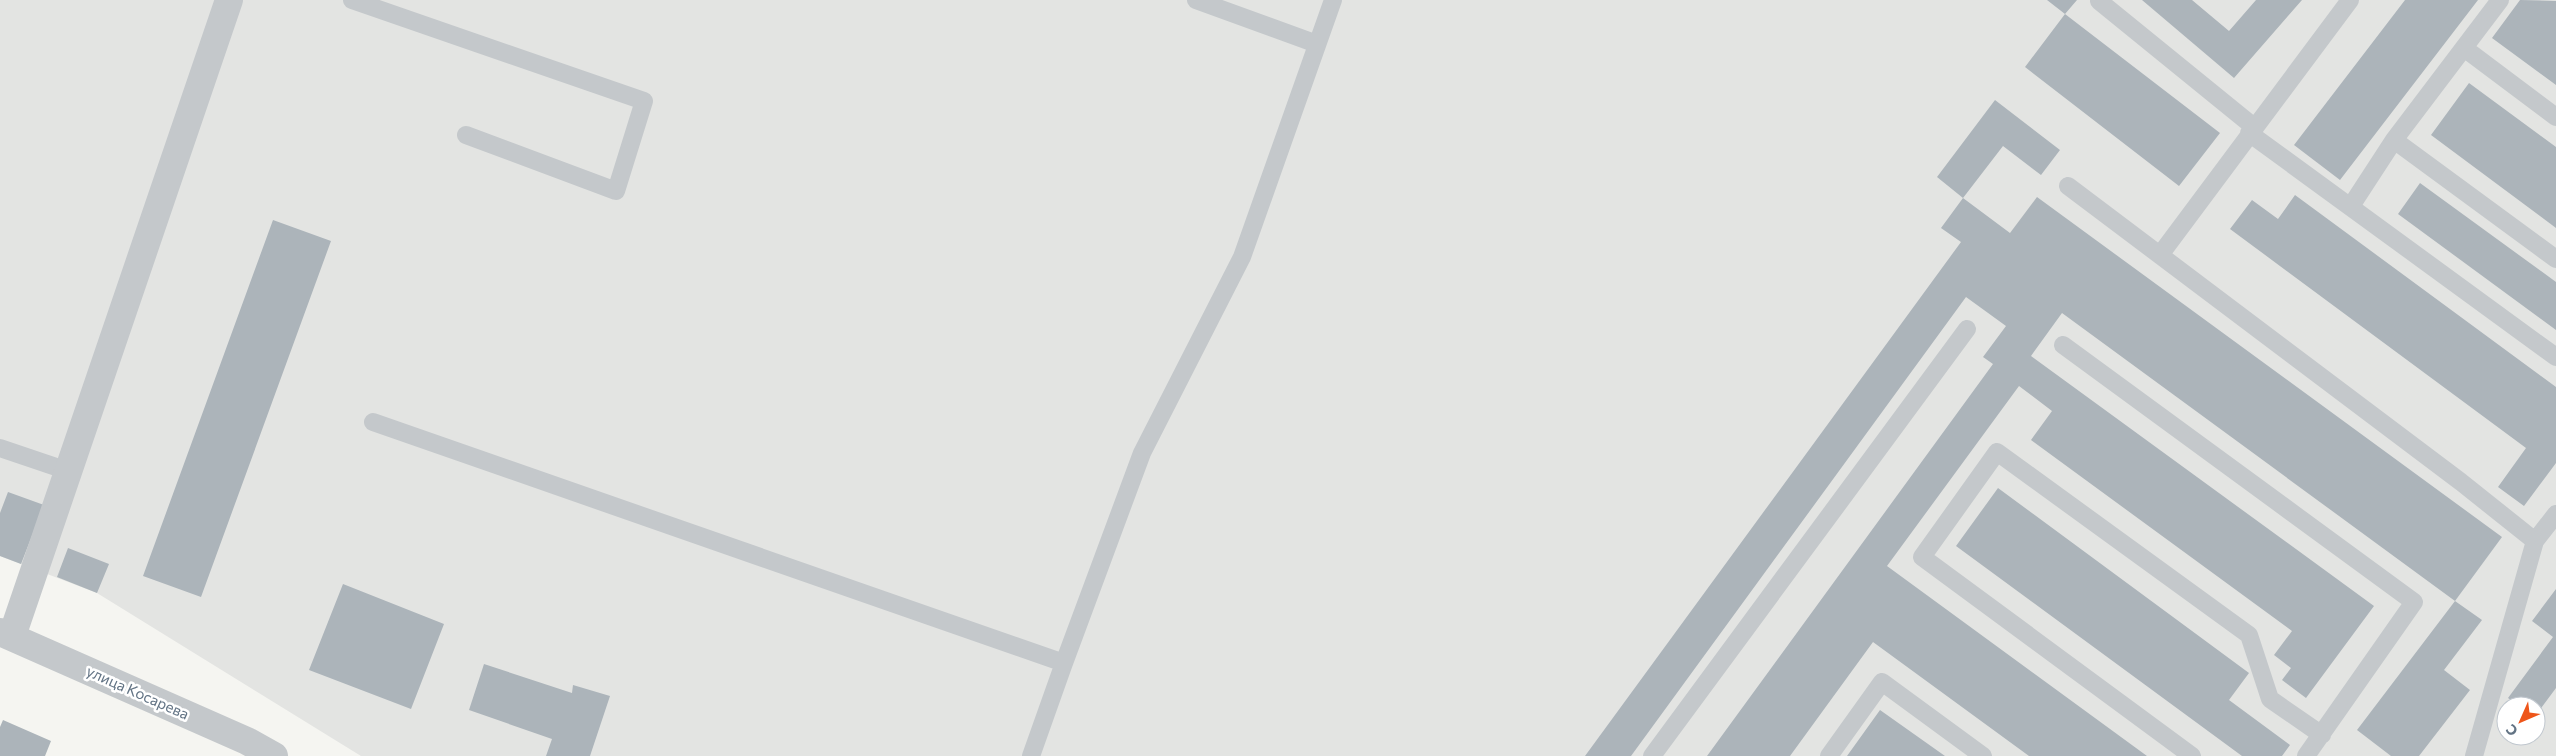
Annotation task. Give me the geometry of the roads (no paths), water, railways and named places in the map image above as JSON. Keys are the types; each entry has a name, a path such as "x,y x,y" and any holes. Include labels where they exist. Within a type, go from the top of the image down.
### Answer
{"street":[{"path":"6,634 68,472 229,0"},
{"name":"улица Косарева","path":"6,634 247,741 274,756"}],"lane":[{"path":"352,0 644,102 616,191 466,136"},
{"path":"1196,0 1317,44"},
{"path":"1031,756 1142,453 1242,257 1333,0"},
{"path":"2160,255 2350,0"},
{"path":"2350,206 2394,140 2500,0"},
{"path":"2099,1 2252,130 2350,206 2556,358"},
{"path":"2464,48 2556,117"},
{"path":"2394,140 2556,259"},
{"path":"2068,186 2461,482 2535,541"},
{"path":"1652,756 1967,329"},
{"path":"2063,346 2414,602 2317,748 2270,699 2249,635 1997,452 1922,557 2192,756"},
{"path":"373,422 1064,664"},
{"path":"0,448 68,472"},
{"path":"2474,756 2535,541 2556,514"},
{"path":"1829,756 1882,682 1983,756"}]}
